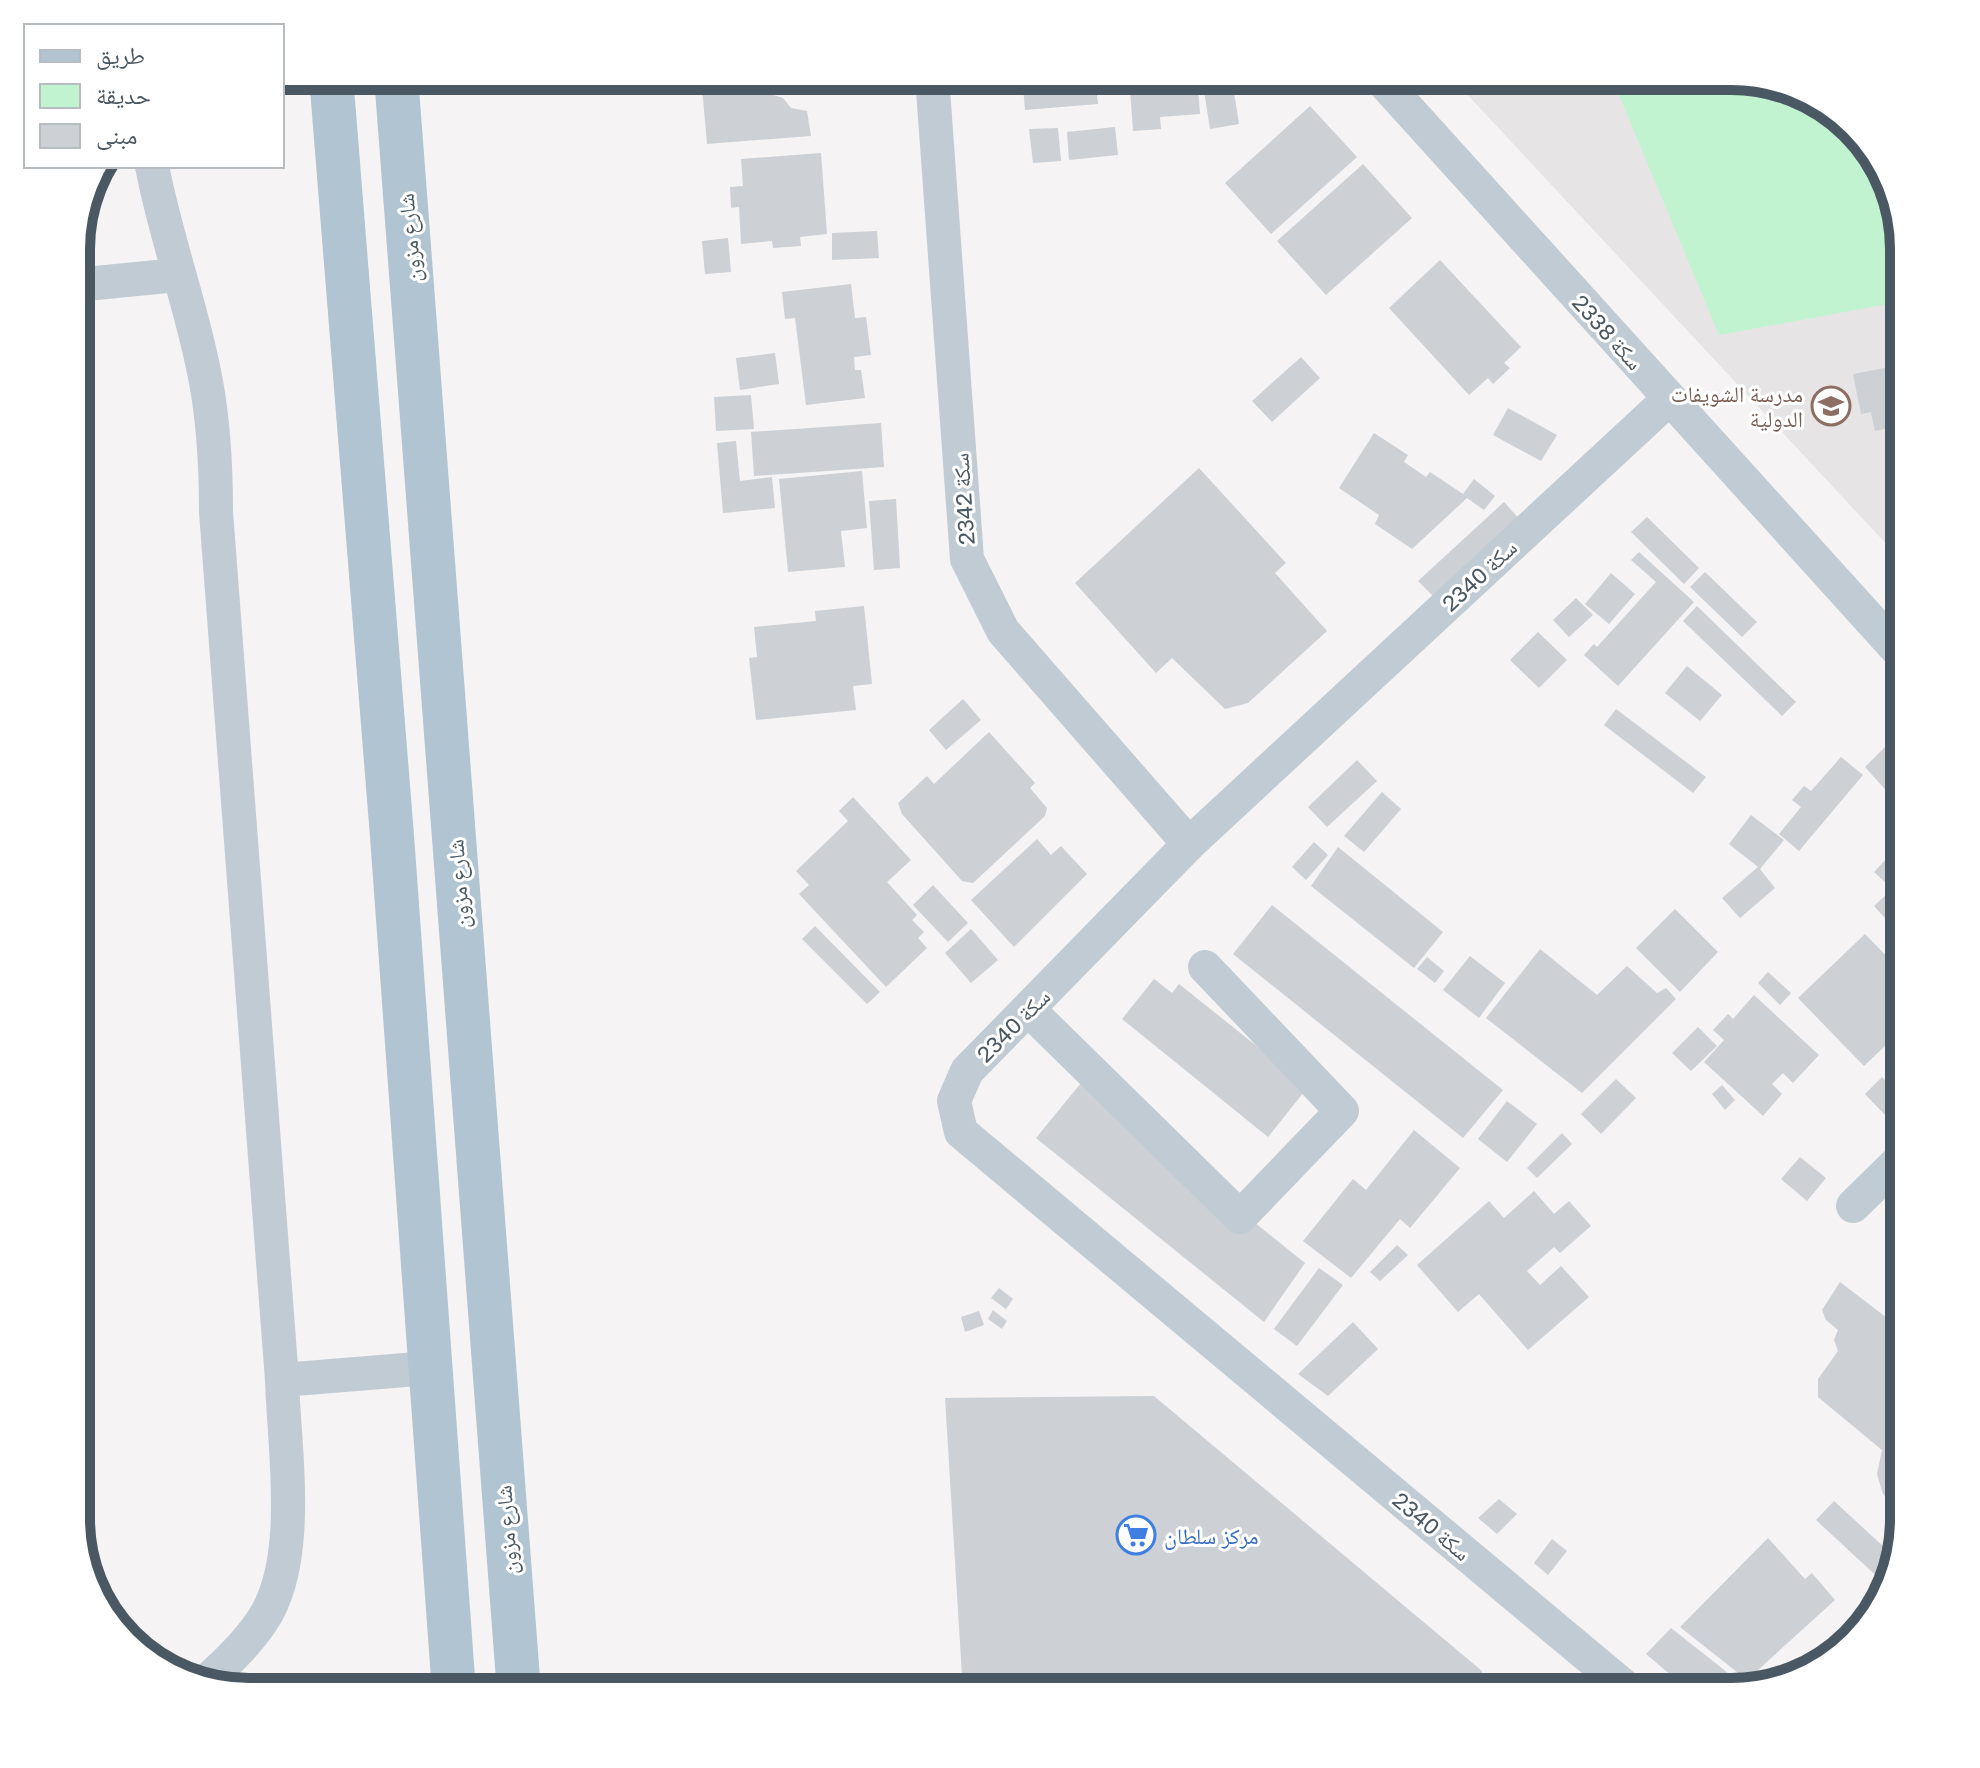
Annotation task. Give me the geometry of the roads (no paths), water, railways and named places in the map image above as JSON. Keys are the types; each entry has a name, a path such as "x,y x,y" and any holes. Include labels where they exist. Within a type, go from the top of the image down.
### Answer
{"main road":[{"path":"332,90 391,820 451,1678"},
{"name":"شارع مزون","path":"397,90 518,1678"}],"street":[{"name":"سكة 2342","path":"933,90 967,559 1003,631 1189,844"},
{"name":"سكة 2338","path":"1391,90 1890,642"},
{"path":"152,168 177,275 194,328 214,438 216,512 282,1380 287,1519 283,1570 264,1618 233,1659 215,1674"},
{"path":"90,284 177,275"},
{"name":"سكة 2340","path":"1614,1678 961,1132 954,1101 967,1071 1030,1011 1189,844 1669,399"},
{"path":"1030,1011 1240,1217 1342,1111 1205,967"},
{"path":"1853,1206 1890,1170"},
{"path":"282,1380 430,1368"}],"place":[{"name":"مدرسة الشويفات الدولية","path":"1831,406"},
{"name":"مركز سلطان","path":"1136,1535"}]}
